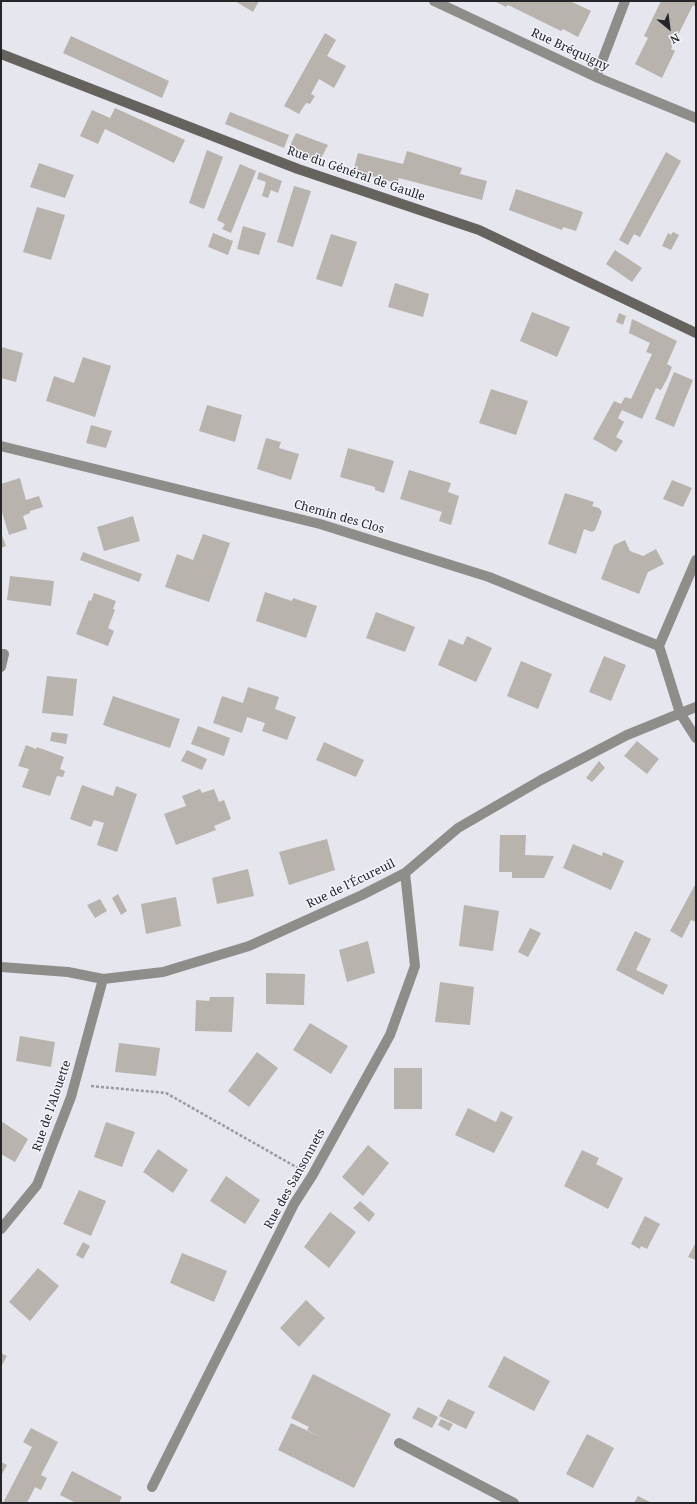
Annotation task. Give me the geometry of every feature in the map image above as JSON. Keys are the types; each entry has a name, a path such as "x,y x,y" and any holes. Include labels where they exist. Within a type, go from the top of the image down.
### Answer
{"street":[{"name":"Rue Bréquigny","path":"434,1 596,77 696,118"},
{"path":"596,77 625,1"},
{"name":"Rue du Général de Gaulle","path":"1,54 298,169 480,230 696,333"},
{"name":"Chemin des Clos","path":"1,446 320,524 489,577 659,646"},
{"path":"696,560 659,646 680,713 696,738"},
{"path":"1,654 4,654 1,667"},
{"name":"Rue de l'Écureuil","path":"1,967 68,972 103,979 163,972 249,946 362,895 405,873 458,828 483,813 541,780 627,735 696,707"},
{"name":"Rue des Sansonnets","path":"152,1487 291,1212 390,1035 415,966 405,873"},
{"name":"Rue de l'Alouette","path":"1,1230 37,1185 75,1084 103,979"},
{"path":"399,1443 514,1503"}],"path":[{"path":"75,1084 166,1093 312,1176"}],"building":[{"path":"235,1 259,1 253,12"},
{"path":"494,1 570,1 591,11 578,37 563,29 561,31 508,5 506,7"},
{"path":"661,1 696,1 696,7 693,5 671,49 675,51 662,78 635,64 648,38 644,36"},
{"path":"325,33 336,40 327,56 346,66 334,88 319,79 311,94 315,96 310,104 306,103 299,114 284,106"},
{"path":"71,36 169,81 162,98 63,53"},
{"path":"115,108 185,140 174,163 105,129 98,144 80,136 92,110 110,118"},
{"path":"230,112 289,135 284,148 225,124"},
{"path":"296,133 328,145 319,162 288,150"},
{"path":"207,150 223,157 204,209 189,203"},
{"path":"407,151 462,168 460,174 487,181 482,200 399,178 397,183 353,171 358,153 403,164"},
{"path":"666,152 681,161 640,237 634,234 628,245 619,240"},
{"path":"39,163 74,175 65,198 30,187"},
{"path":"240,164 256,171 231,233 222,229 225,224 217,220"},
{"path":"259,172 282,181 278,193 271,190 268,198 262,196 266,182 257,179"},
{"path":"294,186 311,191 293,247 277,242"},
{"path":"516,189 583,212 576,231 563,227 562,230 509,210"},
{"path":"37,207 65,215 51,260 23,252"},
{"path":"243,226 266,233 259,255 237,249"},
{"path":"673,232 679,235 671,250 662,246 668,233 671,235"},
{"path":"213,233 233,241 228,255 208,247"},
{"path":"331,234 357,242 342,287 316,279"},
{"path":"615,250 642,268 632,282 606,264"},
{"path":"395,283 429,294 423,317 388,307"},
{"path":"532,312 570,327 557,357 520,341"},
{"path":"619,313 626,316 623,325 616,322"},
{"path":"632,319 677,341 667,364 672,367 667,379 661,390 656,388 642,419 622,410 618,418 624,422 616,437 623,441 616,452 593,439 614,401 621,404 625,397 631,399 652,354 646,352 650,343 629,333"},
{"path":"1,347 23,353 16,382 1,378"},
{"path":"83,357 111,366 95,417 46,401 54,376 74,383"},
{"path":"674,372 693,380 674,427 655,419"},
{"path":"491,389 528,401 516,435 479,423"},
{"path":"207,405 242,415 235,442 199,431"},
{"path":"91,425 112,431 106,448 86,443"},
{"path":"266,438 281,442 279,448 299,454 291,480 257,469"},
{"path":"348,448 394,461 384,493 375,490 375,487 340,477"},
{"path":"409,470 451,483 448,492 459,496 451,525 439,521 442,512 400,499"},
{"path":"20,478 26,500 39,496 43,507 30,511 30,513 23,516 27,529 9,535 1,509 1,484"},
{"path":"672,480 692,488 683,507 663,499"},
{"path":"565,493 594,502 592,506 599,508 602,512 595,530 592,532 584,529 576,554 548,544"},
{"path":"133,516 140,541 104,551 97,527"},
{"path":"1,533 6,546 1,548"},
{"path":"203,534 230,543 209,602 165,587 177,554 193,560"},
{"path":"625,540 630,551 643,556 656,549 664,564 648,572 639,594 601,579 614,545"},
{"path":"83,552 142,574 139,582 80,560"},
{"path":"10,576 54,581 51,606 7,600"},
{"path":"265,592 292,601 293,598 317,606 306,638 256,621"},
{"path":"94,593 116,601 113,609 115,610 108,628 114,631 108,646 76,634 89,600 91,601"},
{"path":"376,612 415,627 405,652 366,638"},
{"path":"467,636 492,648 476,682 438,665 449,639 463,645"},
{"path":"604,656 626,665 611,701 589,692"},
{"path":"521,661 552,674 538,709 507,696"},
{"path":"47,676 77,679 73,716 42,713"},
{"path":"248,687 279,697 275,709 296,717 287,740 262,731 265,723 247,717 242,733 213,723 222,696 243,703"},
{"path":"113,696 180,719 170,748 103,725"},
{"path":"198,726 230,738 224,756 191,744"},
{"path":"52,732 68,734 66,744 50,741"},
{"path":"637,741 659,759 647,774 624,756"},
{"path":"324,742 364,760 356,777 316,760"},
{"path":"26,745 36,749 37,747 64,757 60,769 65,771 63,777 57,776 50,796 22,787 29,769 18,766"},
{"path":"187,750 207,759 202,770 181,761"},
{"path":"599,761 605,768 592,782 586,778"},
{"path":"82,785 113,796 116,786 137,794 117,852 97,845 104,823 94,820 91,827 70,819"},
{"path":"200,789 202,793 214,789 219,802 224,800 231,819 214,826 216,830 176,845 164,814 186,806 182,796"},
{"path":"500,835 526,835 525,855 554,856 544,878 512,878 512,872 499,872"},
{"path":"327,839 335,870 289,885 279,852"},
{"path":"573,844 602,856 603,852 624,861 611,890 563,868"},
{"path":"248,869 254,896 217,904 212,878"},
{"path":"696,883 696,922 691,920 682,938 670,931"},
{"path":"118,894 127,911 121,915 112,898"},
{"path":"176,897 181,926 146,934 141,904"},
{"path":"100,899 107,911 95,918 87,905"},
{"path":"464,905 499,911 493,951 459,946"},
{"path":"530,928 541,933 528,957 518,952"},
{"path":"635,931 651,939 636,970 668,985 663,995 616,970"},
{"path":"368,941 375,973 347,982 339,950"},
{"path":"266,973 305,974 304,1005 266,1004"},
{"path":"440,982 474,987 470,1025 435,1022"},
{"path":"210,997 234,997 232,1032 195,1031 196,1000 209,1001"},
{"path":"310,1023 348,1046 331,1074 293,1050"},
{"path":"20,1036 55,1042 51,1067 16,1061"},
{"path":"119,1043 160,1048 156,1076 115,1072"},
{"path":"257,1052 278,1068 249,1107 228,1091"},
{"path":"394,1068 422,1068 422,1109 394,1109"},
{"path":"468,1108 496,1122 501,1111 513,1117 494,1153 455,1135"},
{"path":"1,1121 28,1139 15,1162 1,1154"},
{"path":"106,1122 135,1132 122,1167 94,1157"},
{"path":"368,1145 389,1163 363,1196 342,1177"},
{"path":"158,1149 188,1170 173,1193 143,1172"},
{"path":"582,1150 599,1158 596,1164 623,1178 608,1209 564,1186"},
{"path":"226,1176 260,1200 245,1224 210,1201"},
{"path":"79,1190 106,1201 91,1236 63,1224"},
{"path":"360,1201 375,1214 369,1222 353,1208"},
{"path":"330,1212 356,1232 329,1268 304,1247"},
{"path":"645,1216 660,1224 647,1249 641,1246 640,1249 631,1244"},
{"path":"83,1242 90,1246 83,1259 76,1255"},
{"path":"696,1242 696,1260 688,1257"},
{"path":"182,1253 227,1271 214,1302 170,1283"},
{"path":"38,1268 59,1286 30,1321 9,1302"},
{"path":"306,1300 325,1318 299,1347 280,1328"},
{"path":"1,1353 7,1356 1,1367"},
{"path":"504,1356 550,1381 534,1411 488,1387"},
{"path":"313,1374 391,1414 354,1488 278,1450 291,1423 325,1439 307,1430 309,1427 291,1418"},
{"path":"448,1399 475,1412 466,1429 439,1416"},
{"path":"418,1407 438,1417 432,1428 412,1418"},
{"path":"441,1419 453,1424 449,1431 438,1425"},
{"path":"31,1428 58,1442 41,1475 47,1478 41,1490 35,1487 27,1503 3,1503 32,1447 23,1442"},
{"path":"587,1434 614,1448 593,1488 566,1474"},
{"path":"1,1462 7,1465 2,1474 1,1473"},
{"path":"72,1471 122,1497 119,1503 76,1503 60,1495"},
{"path":"638,1496 652,1503 634,1503"}]}
